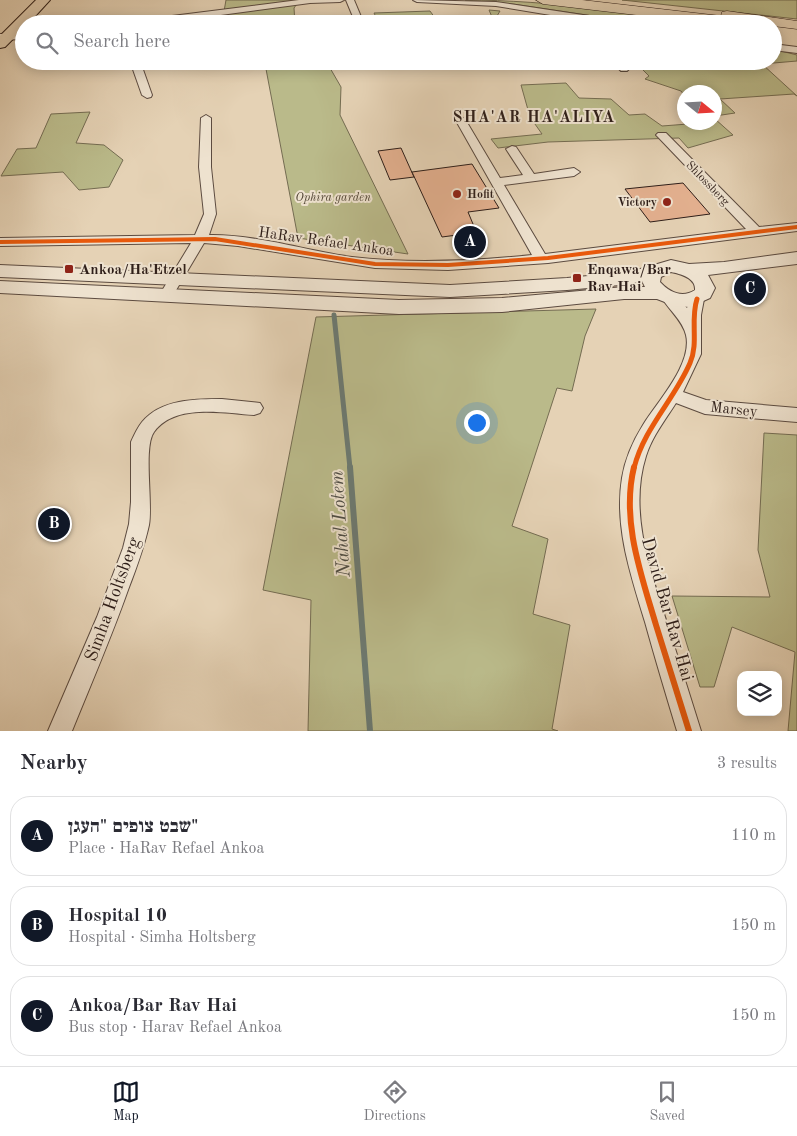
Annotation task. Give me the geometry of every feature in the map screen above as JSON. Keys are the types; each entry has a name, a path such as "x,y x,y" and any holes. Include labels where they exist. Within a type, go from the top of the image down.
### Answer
{"highway":[{"path":"543,0 682,15"},
{"path":"602,0 728,15"},
{"path":"782,23 797,25"},
{"path":"782,29 797,31"}],"main road":[{"path":"33,15 43,0"},
{"path":"2,39 15,34"}],"street":[{"path":"205,15 340,0"},
{"path":"350,0 356,15"},
{"path":"417,0 496,4 554,15"},
{"path":"782,48 797,50"},
{"path":"138,70 147,95"},
{"path":"171,286 200,239 210,214 205,167 206,118"},
{"path":"460,119 540,259"},
{"name":"Shlossberg","path":"662,135 755,231"},
{"path":"512,149 530,177"},
{"path":"496,182 574,172"},
{"name":"HaRav Refael Ankoa","path":"0,242 200,239 245,242 358,261 397,265 540,259 797,227"},
{"path":"0,287 171,286 450,290 567,284 630,278 671,266 688,270 724,268 797,258"},
{"path":"688,270 700,277 701,293"},
{"path":"0,271 399,306 446,307 502,305 624,294 664,295 681,301 729,281 797,272"},
{"path":"654,272 651,282 664,295"},
{"name":"David Bar Rav Hai","path":"689,731 633,545 631,495 637,457 658,416 684,378 692,360 692,314 701,293"},
{"name":"David Bar Rav Hai","path":"664,295 680,310 693,335"},
{"name":"Marsey","path":"672,395 713,408 797,415"},
{"name":"Simha Holtsberg","path":"60,731 108,619 133,548 139,524 141,502 140,442 142,434 159,415 170,410 210,406 254,408"}],"green space":[{"path":"226,0 309,0 299,1 294,8 294,15 223,15"},
{"path":"465,0 530,2 651,15 586,15 513,4"},
{"path":"622,0 797,0 797,19 782,17 782,15 760,15"},
{"path":"489,10 500,11 498,15 491,15"},
{"path":"430,11 433,15 375,15 374,13"},
{"path":"782,51 797,55 797,61 782,62"},
{"name":"Ophira garden","path":"266,70 331,70 341,87 340,115 408,254 298,238"},
{"path":"643,70 769,70 797,96 794,94 722,99 722,85 677,85 677,90 645,79 649,76"},
{"path":"566,83 579,98 611,99 629,115 645,114 662,126 677,125 677,130 722,130 722,125 733,135 688,148 679,138 548,142 498,148 491,139 542,134 530,117 521,85"},
{"path":"722,101 735,113 722,115"},
{"path":"90,112 76,143 104,145 123,160 109,187 79,190 63,172 1,176 17,149 36,148 51,114"},
{"path":"596,309 585,336 572,391 557,388 512,526 548,539 533,614 570,625 552,729 558,731 308,731 311,600 263,590 316,317"},
{"path":"764,433 797,435 797,731 788,731 795,652 732,627 714,687 700,687 672,596 770,597 758,550"}],"building":[{"path":"401,148 414,177 390,180 378,151"},
{"name":"Hofit","path":"472,164 499,208 468,212 483,248 463,250 457,235 442,237 412,172"},
{"name":"Victory","path":"683,183 710,214 650,222 625,189"}],"waterway":[{"name":"Nahal Lotem","path":"334,315 350,468"},
{"name":"Nahal Lotem","path":"350,467 370,731"}],"cycle path":[{"path":"0,242 215,239 375,264 448,265 498,263 598,253 797,227"},
{"path":"689,731 638,562 630,519 630,498 632,477 642,443 691,362 694,347 693,315 697,299"}],"place":[{"name":"Hofit","path":"457,194"},
{"name":"Victory","path":"667,202"},
{"name":"שבט צופים \"העגן\"","path":"470,242"},
{"name":"Ankoa/Ha'Etzel","path":"69,269"},
{"name":"Enqawa/Bar Rav Hai","path":"577,278"},
{"name":"Ankoa/Bar Rav Hai","path":"750,289"},
{"name":"Hospital 10","path":"54,524"}],"district":[{"name":"SHA'AR HA'ALIYA","path":"534,116"}]}
